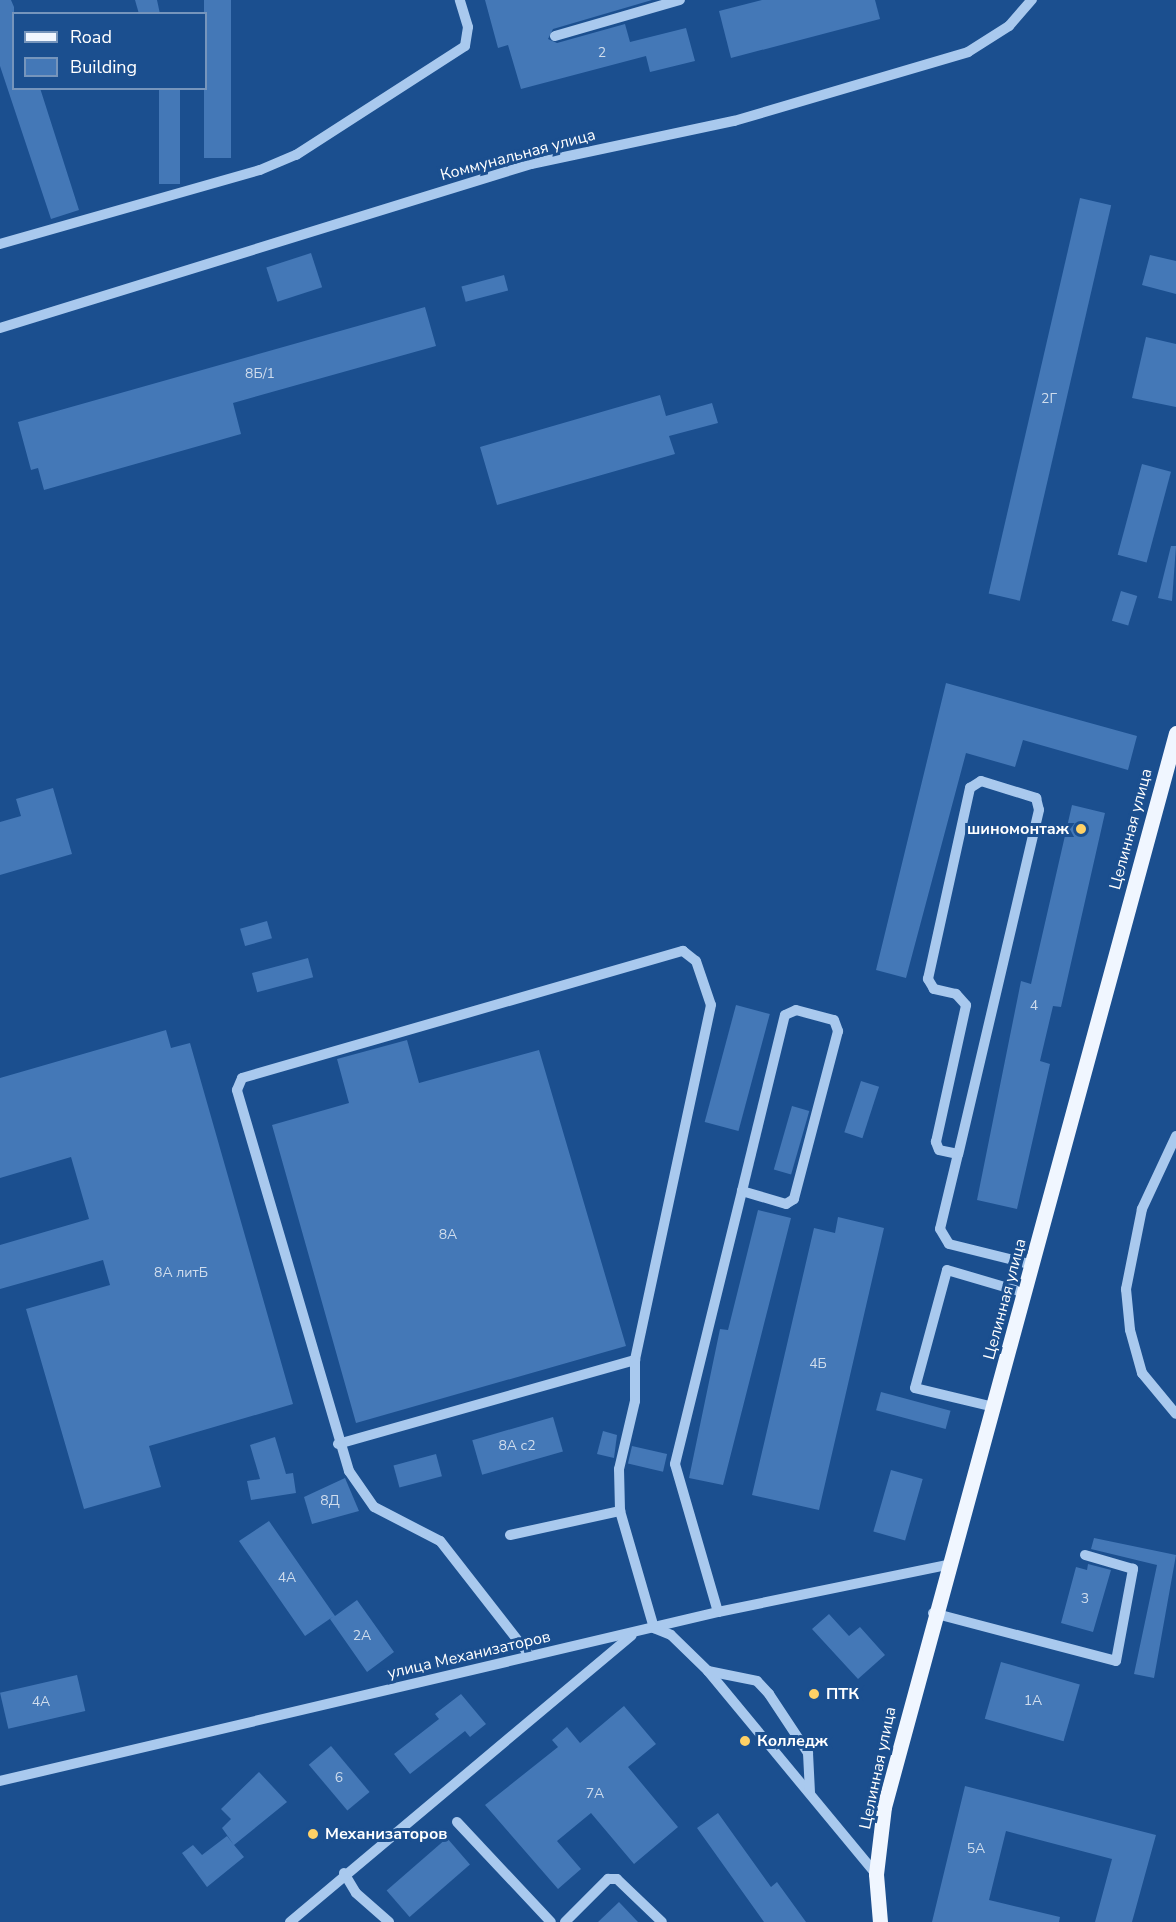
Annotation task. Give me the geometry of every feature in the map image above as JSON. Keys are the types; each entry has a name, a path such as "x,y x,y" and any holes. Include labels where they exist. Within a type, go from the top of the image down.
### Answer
{"main road":[{"name":"Целинная улица","path":"880,1922 876,1874 884,1807 946,1565 994,1407 1176,734"}],"street":[{"path":"0,244 260,170 296,155 465,46 469,38 460,0"},
{"path":"555,36 680,0"},
{"name":"Коммунальная улица","path":"0,328 531,164 734,121 968,52 1009,26 1032,0"},
{"path":"958,1154 939,1150 936,1142 966,1005 956,994 934,989 928,979 970,788 981,781 1036,798 1039,810 958,1154 942,1237 949,1244 1033,1264"},
{"path":"530,1656 440,1541 374,1507 349,1471 338,1444 237,1090 242,1078 683,951 696,961 711,1005 635,1360 635,1401 619,1469 620,1511 654,1628 670,1635 708,1671 876,1874"},
{"path":"718,1612 675,1464 742,1191 785,1016 796,1010 834,1020 838,1031 794,1199 786,1204 742,1191"},
{"path":"1176,1136 1142,1209 1126,1289 1130,1330 1142,1373 1176,1414"},
{"path":"994,1407 915,1388 946,1270 1025,1293"},
{"path":"338,1444 635,1360"},
{"path":"510,1534 620,1511"},
{"path":"933,1613 1116,1661 1133,1569 1085,1555"},
{"name":"улица Механизаторов","path":"0,1781 718,1612 946,1565"},
{"path":"290,1922 344,1874 635,1632"},
{"path":"708,1671 757,1681 769,1694 808,1753 810,1793"},
{"path":"457,1822 551,1922"},
{"path":"344,1874 356,1893 388,1922"},
{"path":"565,1922 608,1879 617,1879 662,1922"}],"building":[{"path":"0,0 11,0 14,7 14,12 12,12 12,90 41,90 79,210 51,219 0,66"},
{"path":"135,0 157,0 160,12 138,12"},
{"path":"204,0 231,0 231,158 204,158 207,12 204,12"},
{"path":"485,0 652,0 553,29 548,39 557,43 625,24 630,42 686,28 695,61 650,72 646,56 521,89 508,45 498,48"},
{"path":"762,0 875,0 880,19 731,58 719,11"},
{"path":"159,90 180,90 180,184 159,184"},
{"path":"1080,198 1111,205 1020,601 989,594"},
{"path":"311,253 322,287 277,302 266,268"},
{"path":"1150,255 1176,261 1176,294 1142,285"},
{"path":"504,275 508,290 466,302 461,286"},
{"path":"425,307 436,346 233,403 241,434 44,490 38,468 31,470 18,422"},
{"path":"1146,337 1176,344 1176,407 1132,398"},
{"path":"660,395 666,416 712,403 718,423 669,436 675,454 497,505 480,447"},
{"path":"1142,464 1171,472 1147,563 1118,555"},
{"path":"1171,546 1176,546 1172,601 1158,598"},
{"path":"1121,591 1137,596 1128,626 1112,621"},
{"path":"946,683 1137,736 1128,770 1023,740 1015,767 966,753 906,978 876,970"},
{"path":"53,788 72,854 0,875 0,822 21,816 16,799"},
{"path":"1072,805 1105,813 1061,1007 1053,1006 1040,1061 1050,1064 1017,1209 977,1200 1021,981 1031,984"},
{"path":"267,921 272,938 245,946 240,929"},
{"path":"308,958 313,977 257,992 252,973"},
{"path":"736,1005 770,1014 738,1131 705,1122"},
{"path":"166,1030 171,1048 190,1043 293,1404 149,1446 161,1487 84,1509 26,1309 110,1285 103,1260 0,1289 0,1245 89,1219 71,1157 0,1178 0,1078"},
{"path":"407,1040 419,1083 539,1050 626,1346 356,1423 272,1125 349,1103 337,1059"},
{"path":"861,1081 879,1087 862,1138 844,1132"},
{"path":"792,1106 809,1111 791,1174 774,1169"},
{"path":"758,1210 791,1218 723,1485 689,1478 720,1329 728,1330"},
{"path":"838,1217 884,1228 819,1510 752,1495 814,1228 835,1233"},
{"path":"881,1392 951,1411 946,1429 876,1410"},
{"path":"553,1417 563,1452 482,1475 472,1440"},
{"path":"603,1431 617,1435 614,1458 597,1454"},
{"path":"275,1437 286,1474 293,1473 296,1493 251,1500 247,1481 260,1479 250,1445"},
{"path":"632,1446 667,1454 663,1472 628,1464"},
{"path":"436,1454 442,1476 399,1488 393,1465"},
{"path":"891,1470 923,1479 905,1541 873,1532"},
{"path":"345,1478 359,1511 312,1524 304,1497"},
{"path":"269,1521 335,1616 357,1600 394,1652 367,1672 330,1619 334,1616 305,1636 239,1541"},
{"path":"1094,1538 1176,1555 1154,1678 1134,1674 1157,1565 1091,1549"},
{"path":"1088,1564 1111,1570 1093,1632 1061,1623 1076,1567 1087,1570"},
{"path":"829,1614 849,1636 860,1627 885,1655 858,1679 812,1629"},
{"path":"1001,1662 1080,1685 1064,1741 985,1719"},
{"path":"77,1675 85,1711 8,1729 0,1693"},
{"path":"461,1694 486,1724 470,1737 465,1731 410,1774 394,1754 439,1719 435,1714"},
{"path":"624,1706 656,1744 628,1767 678,1827 634,1864 591,1813 557,1841 581,1869 558,1889 485,1805 558,1747 552,1740 567,1727 580,1743"},
{"path":"331,1746 370,1792 347,1811 309,1765"},
{"path":"259,1772 287,1802 234,1845 222,1828 231,1819 221,1809"},
{"path":"965,1786 1156,1835 1132,1922 1095,1922 1112,1859 1006,1831 989,1900 1060,1917 1059,1922 932,1922"},
{"path":"718,1813 771,1887 777,1882 806,1922 764,1922 697,1828"},
{"path":"227,1836 244,1857 207,1887 182,1853 193,1845 202,1855"},
{"path":"447,1838 470,1864 410,1917 387,1890"},
{"path":"619,1902 638,1922 598,1922"}],"place":[{"name":"шиномонтаж","path":"1081,829"},
{"name":"ПТК","path":"814,1694"},
{"name":"Колледж","path":"745,1741"},
{"name":"Механизаторов","path":"313,1834"}]}
